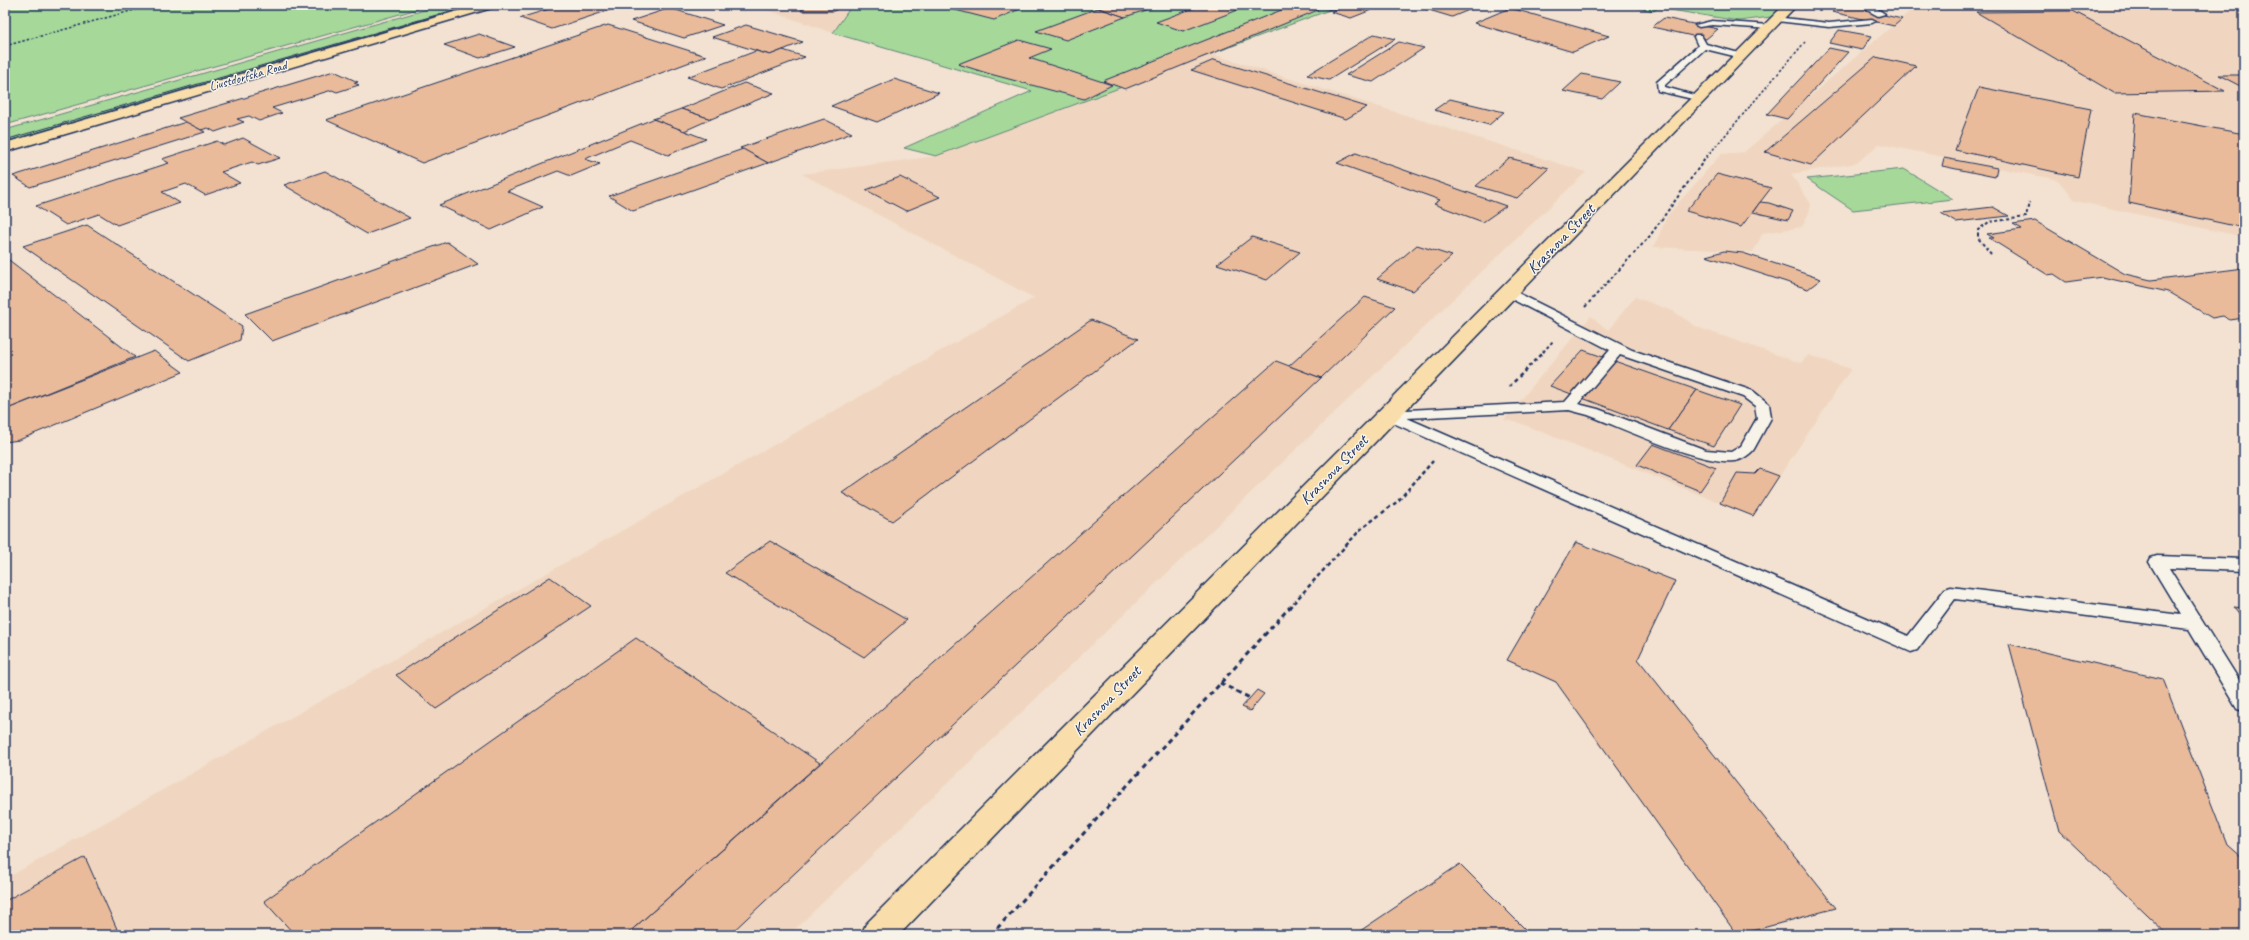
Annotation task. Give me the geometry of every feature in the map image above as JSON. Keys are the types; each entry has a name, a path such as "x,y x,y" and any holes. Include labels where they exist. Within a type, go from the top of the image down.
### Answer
{"main road":[{"name":"Liustdorfska Road","path":"5,148 491,5"},
{"name":"Krasnova Street","path":"877,935 1791,5"}],"lane":[{"path":"1870,8 1881,14"},
{"path":"1699,25 1712,23 1829,25 1872,21"},
{"path":"1698,99 1670,93 1661,89 1660,84 1700,41 1742,55"},
{"path":"1387,416 1485,412 1569,406 1593,412 1704,454 1733,457 1747,449 1764,418 1762,404 1748,394 1618,349 1508,292"},
{"path":"1569,406 1618,349"},
{"path":"1387,416 1907,646 1951,593 2195,623"},
{"path":"2244,565 2157,562 2244,704"}],"path":[{"path":"5,46 152,5"},
{"path":"1485,412 1649,237 1713,149 1819,24"},
{"path":"1991,254 1978,238 1978,230 1989,222 2026,217 2029,202"},
{"path":"991,935 1361,529 1398,501 1437,456"},
{"path":"1220,683 1250,698"}],"shaded area":[{"path":"752,5 852,5 833,33"},
{"path":"1917,5 2244,5 2244,237 2075,201 2058,180 1879,144 1857,163 1791,174 1811,204 1809,213 1802,227 1763,233 1753,252 1654,247 1667,216 1721,154 1744,152"},
{"path":"1212,54 1586,172 789,935 5,935 5,879 1034,298 802,174 936,156"},
{"path":"1635,297 1673,311 1697,327 1801,363 1808,355 1851,369 1753,516 1519,423 1504,420 1591,316 1608,330"}],"green space":[{"path":"5,5 432,5 5,125"},
{"path":"442,5 473,5 5,142 5,130"},
{"path":"852,5 1343,5 936,156 904,148 1032,91 833,33"},
{"path":"1626,5 1783,5 1771,17 1739,21 1658,8 1654,11"},
{"path":"1904,169 1953,199 1853,210 1807,179"}],"building":[{"path":"562,5 625,5 552,29 520,18"},
{"path":"805,5 839,5 835,11 801,11"},
{"path":"936,5 1003,5 1020,9 994,20"},
{"path":"1108,5 1160,5 1125,17 1098,8"},
{"path":"1202,5 1222,5 1238,10 1183,31 1156,22"},
{"path":"1294,5 1318,10 1125,89 1103,81"},
{"path":"1314,5 1346,5 1332,10"},
{"path":"1350,5 1384,5 1351,18 1331,12"},
{"path":"1424,5 1481,5 1452,17 1419,7"},
{"path":"1842,5 1851,8 1855,5 1874,5 1866,11 1902,19 1894,26 1832,12"},
{"path":"1883,5 1914,5 1907,10"},
{"path":"670,8 723,25 684,38 631,21"},
{"path":"1098,8 1125,17 1066,40 1036,31"},
{"path":"1510,8 1609,36 1573,52 1474,23"},
{"path":"2073,11 2225,91 2114,93 1976,12"},
{"path":"1664,18 1718,29 1706,39 1652,27"},
{"path":"608,25 706,56 422,163 326,120"},
{"path":"746,25 803,42 770,55 712,37"},
{"path":"1839,30 1872,36 1862,50 1829,43"},
{"path":"479,34 515,47 480,58 444,45"},
{"path":"1374,34 1395,39 1329,80 1307,75"},
{"path":"1019,40 1051,49 1029,58 1112,85 1084,99 958,64"},
{"path":"1399,42 1424,48 1373,82 1346,75"},
{"path":"1829,48 1848,52 1787,119 1767,114"},
{"path":"783,50 805,57 721,89 687,77 756,51 770,55"},
{"path":"1876,57 1916,66 1811,165 1765,152"},
{"path":"1214,60 1367,107 1346,119 1191,70"},
{"path":"334,71 358,82 354,83 359,85 337,92 332,90 272,108 282,113 259,121 249,116 237,119 244,122 215,132 208,128 201,130 178,118"},
{"path":"1582,74 1620,82 1602,99 1563,91"},
{"path":"2219,75 2244,75 2244,88"},
{"path":"894,79 939,93 877,122 831,106"},
{"path":"744,83 774,93 711,119 681,109"},
{"path":"1979,87 2091,109 2078,177 1955,150"},
{"path":"1450,99 1504,112 1489,125 1434,110"},
{"path":"681,109 711,119 684,131 653,119"},
{"path":"2135,113 2244,134 2244,228 2129,203"},
{"path":"653,119 706,139 668,155 630,140 585,159 600,164 571,176 558,171 507,191 543,207 491,230 439,205"},
{"path":"824,119 852,133 768,163 740,148"},
{"path":"186,122 205,132 30,187 13,176"},
{"path":"243,138 280,158 258,165 252,162 221,172 240,183 205,195 186,184 162,192 180,203 117,225 99,214 66,225 36,206 169,163 162,159 217,141 224,145"},
{"path":"743,149 768,163 633,211 609,196"},
{"path":"1356,153 1506,206 1483,222 1434,204 1440,200 1337,163"},
{"path":"1509,158 1549,168 1517,198 1476,186"},
{"path":"1944,158 1997,168 1995,177 1942,166"},
{"path":"325,171 410,218 367,234 284,185"},
{"path":"1717,174 1771,188 1741,227 1686,211"},
{"path":"900,177 940,197 906,211 866,190"},
{"path":"1760,202 1769,203 1793,211 1788,220 1753,212"},
{"path":"1993,207 2009,216 1956,222 1941,213"},
{"path":"2035,221 2125,274 2151,280 2244,268 2244,318 2230,320 2223,316 2212,318 2168,292 2102,277 2066,282 2054,274 2048,275 1989,238 1994,238 1987,234 2022,229 2013,224"},
{"path":"87,225 242,326 240,340 189,361 23,246"},
{"path":"1252,237 1300,252 1267,280 1217,264"},
{"path":"447,242 478,264 272,341 245,314"},
{"path":"1417,245 1452,256 1413,291 1377,279"},
{"path":"1724,251 1743,253 1821,279 1808,289 1706,256"},
{"path":"5,257 135,357 5,410"},
{"path":"1365,297 1395,307 1321,378 1289,366"},
{"path":"1091,320 1138,339 892,521 842,493"},
{"path":"1583,350 1697,390 1668,430 1550,386"},
{"path":"154,351 183,372 19,440 5,442 5,410"},
{"path":"1276,361 1321,378 729,935 626,935"},
{"path":"1697,390 1740,405 1714,446 1668,430"},
{"path":"1653,444 1716,468 1700,491 1637,465"},
{"path":"1760,469 1779,476 1753,516 1720,503 1737,473 1755,474"},
{"path":"770,541 907,620 864,657 725,573"},
{"path":"1576,542 1675,581 1638,659 1836,908 1737,935 1556,682 1507,660"},
{"path":"550,577 591,606 436,709 396,675"},
{"path":"2234,607 2244,608 2244,620"},
{"path":"636,638 820,763 626,935 295,935 264,901"},
{"path":"2009,644 2163,679 2227,844 2244,859 2244,935 2168,935 2059,831"},
{"path":"1257,690 1264,694 1250,711 1242,707"},
{"path":"85,857 117,929 106,935 5,935 5,901"},
{"path":"1460,864 1531,935 1354,935"}],"tram line":[{"path":"5,140 471,5"}]}
